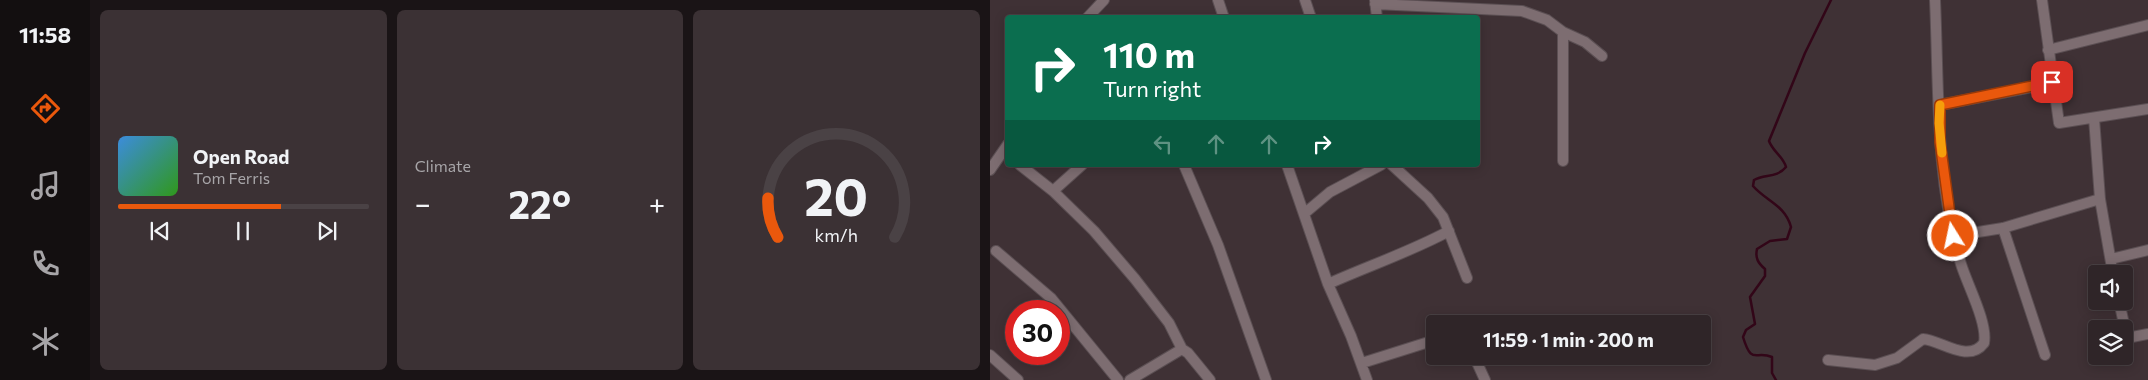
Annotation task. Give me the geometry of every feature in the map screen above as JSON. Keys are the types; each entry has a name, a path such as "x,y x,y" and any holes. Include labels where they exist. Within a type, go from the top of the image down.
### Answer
{"street":[{"path":"1091,15 1104,0"},
{"path":"1218,0 1223,15"},
{"path":"1305,0 1310,15"},
{"path":"1828,360 1875,365 1897,358 1923,339 1962,351 1972,351 1982,346 1984,331 1953,236 1940,142 1936,0"},
{"path":"2042,0 2059,123 2148,109"},
{"path":"1377,15 1375,2 1461,13 1522,11 1547,20 1563,32 1585,42 1602,56"},
{"path":"2048,50 2148,25"},
{"path":"1563,32 1563,161"},
{"path":"1940,105 2052,82"},
{"path":"2094,118 2100,199 2112,265"},
{"path":"990,170 1005,152"},
{"path":"1023,167 1053,191 1094,230 1169,324 1182,349 1188,353 1210,380"},
{"path":"1053,191 1080,167"},
{"path":"1185,167 1218,245 1266,380"},
{"path":"1289,167 1328,284 1362,363 1367,380"},
{"path":"1305,213 1330,192 1377,167"},
{"path":"1394,167 1437,208 1449,231 1467,278"},
{"path":"1953,236 2002,228 2100,199"},
{"path":"2002,228 2045,355"},
{"path":"1328,284 1388,257 1421,247 1449,231"},
{"path":"2110,259 2148,250"},
{"path":"996,251 1051,298 1118,380"},
{"path":"2121,310 2127,338 2148,334"},
{"path":"1362,363 1426,343"},
{"path":"1130,380 1182,349"},
{"path":"990,355 1018,380"},
{"path":"1478,365 1485,380"}],"waterway":[{"path":"1776,380 1772,373 1772,357 1752,354 1746,346 1743,337 1746,330 1755,324 1750,297 1765,276 1765,269 1757,258 1757,249 1770,241 1787,239 1791,227 1780,208 1753,186 1754,180 1779,173 1786,167 1769,141 1805,53 1831,0"}],"slow traffic":[{"path":"1940,105 1939,123 1942,153"}],"route":[{"path":"1953,236 1940,142 1940,105 2052,82"}]}
